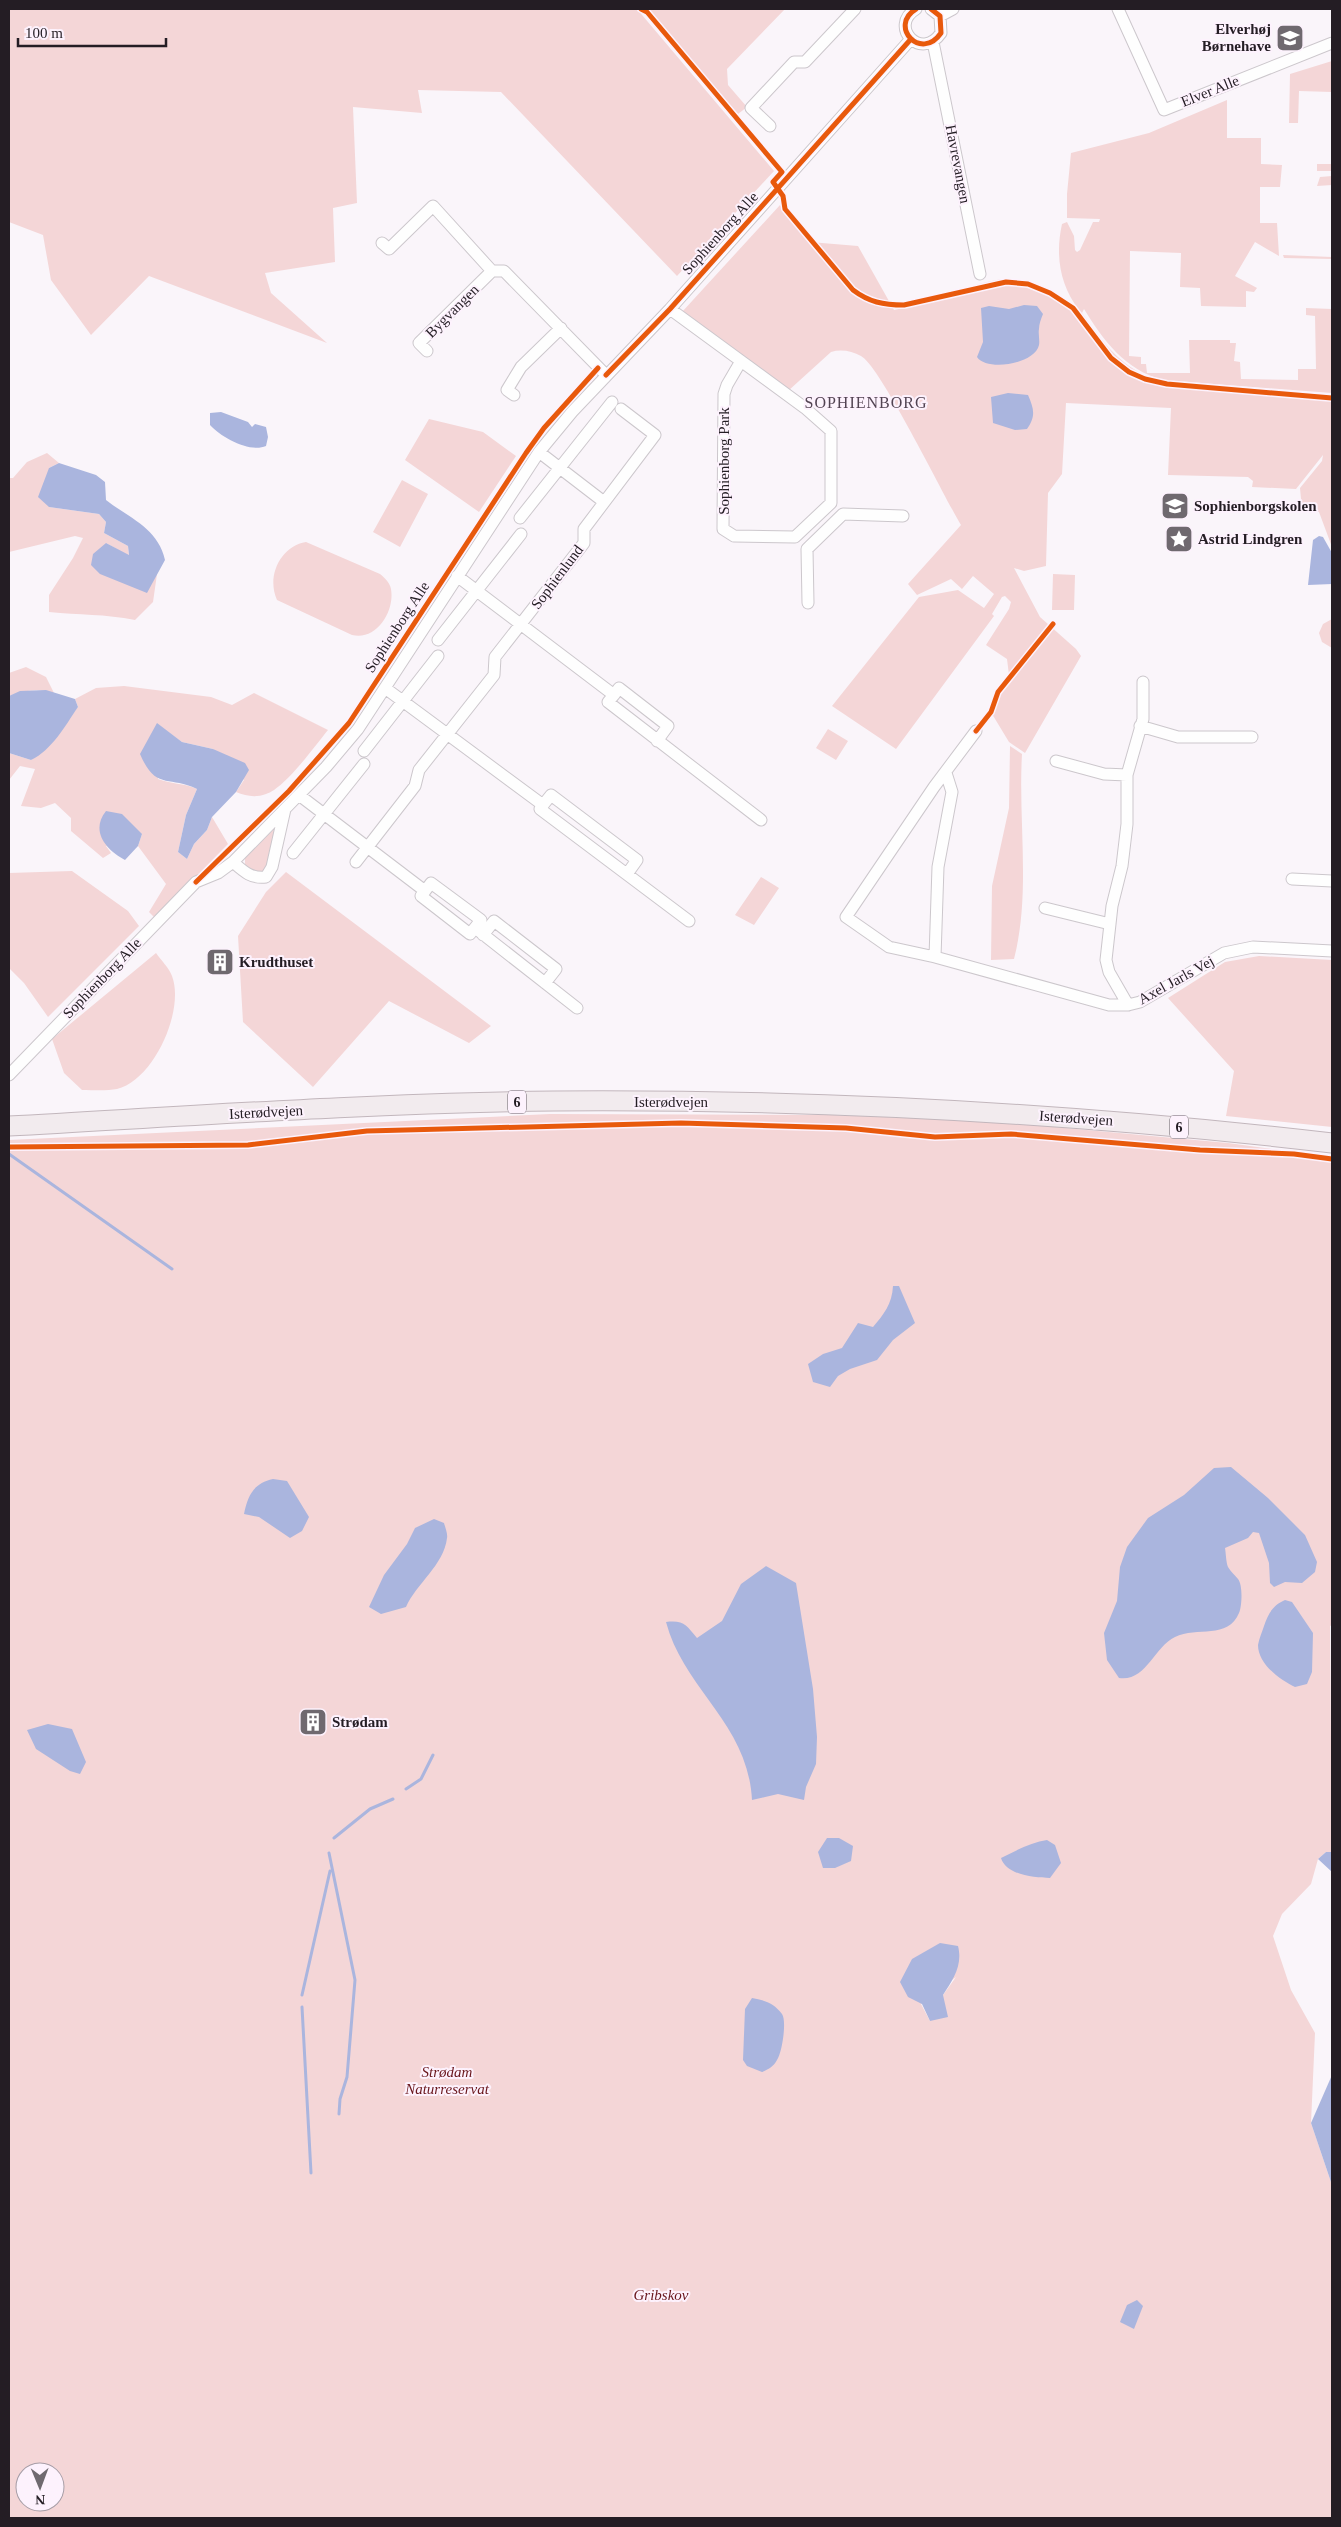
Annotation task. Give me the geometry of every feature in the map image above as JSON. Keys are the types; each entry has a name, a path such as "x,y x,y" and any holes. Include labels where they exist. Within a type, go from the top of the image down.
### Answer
{"highway":[{"name":"Isterødvejen","path":"9,1126 340,1108 553,1101 711,1102 822,1104 1025,1114 1230,1132 1332,1144"}],"street":[{"path":"770,126 751,108 794,62 806,62 855,9"},
{"path":"916,9 908,16 905,28 911,39 922,44 933,42 941,33 936,13 953,9"},
{"name":"Elver Alle","path":"1118,9 1164,110 1332,43"},
{"name":"Sophienborg Alle","path":"9,1075 196,882 218,873 233,862 299,795 358,729 539,452 606,375 670,308 911,39"},
{"name":"Havrevangen","path":"933,42 980,274"},
{"path":"382,243 389,249 433,206 492,271 504,271 606,375"},
{"name":"Bygvangen","path":"427,351 419,343 492,271"},
{"path":"670,308 806,408 831,431 831,503 795,537 788,537"},
{"path":"514,396 507,390 521,367 561,328"},
{"name":"Sophienborg Park","path":"741,361 726,385 724,394 723,529 734,536 788,537"},
{"name":"Sophienlund","path":"356,862 415,786 420,770 494,675 495,657 584,543 584,529 655,435 616,406 560,468 520,518"},
{"path":"539,452 604,502"},
{"path":"831,495 850,515"},
{"path":"808,603 807,549 843,514 903,516"},
{"path":"438,640 521,534"},
{"path":"788,537 807,557"},
{"name":"Sophienlund","path":"457,576 614,695 619,688 668,726 657,740"},
{"path":"364,750 438,656"},
{"path":"1128,1005 1109,972 1106,960 1110,924 1122,866 1127,824 1127,775 1143,718 1143,682"},
{"path":"385,688 543,805"},
{"path":"614,695 608,702 761,820"},
{"path":"1140,726 1178,737 1252,737"},
{"name":"Axel Jarls Vej","path":"976,731 934,787 846,917 889,948 935,957 1109,1005 1128,1005 1140,1002 1224,953 1253,947 1332,951"},
{"path":"1056,760 1104,774 1127,775"},
{"path":"293,853 364,764"},
{"path":"935,957 938,867 952,792 946,773"},
{"path":"299,795 322,815 425,891"},
{"path":"627,874 637,860 551,795 540,809 689,921"},
{"path":"233,862 244,872 255,878 266,877 272,867 285,809"},
{"path":"1292,879 1332,882"},
{"path":"479,932 481,920 431,883 421,896 470,934 479,932 494,921 556,969 545,983"},
{"path":"1045,908 1110,924"},
{"path":"479,932 577,1008"}],"green space":[{"path":"9,9 637,9 774,171 677,276 501,92 418,90 422,113 353,107 357,203 333,208 335,262 265,273 271,293 327,343 149,276 91,335 51,280 43,235 9,222"},
{"path":"647,9 785,9 727,69 728,85 747,107 738,114"},
{"path":"1332,61 1332,92 1299,91 1298,123 1289,123 1290,74"},
{"path":"1227,100 1227,138 1261,138 1261,164 1282,165 1280,187 1260,187 1260,223 1277,223 1279,256 1255,242 1235,276 1257,288 1254,292 1246,291 1246,307 1201,306 1200,288 1180,287 1181,253 1130,251 1129,356 1141,357 1141,364 1146,364 1147,373 1190,373 1189,340 1230,340 1230,343 1236,343 1234,361 1240,362 1241,379 1298,380 1298,369 1316,369 1315,316 1306,315 1306,308 1332,309 1332,393 1165,380 1332,395 1332,547 1319,512 1302,510 1300,488 1322,461 1323,455 1296,489 1252,487 1253,481 1248,477 1168,475 1171,408 1066,403 1062,474 1048,493 1046,566 1024,571 1014,568 1040,617 1076,649 1081,656 1025,753 1009,742 989,709 995,694 1009,675 1007,659 986,645 1009,609 1011,602 1005,596 1002,597 992,614 994,616 896,749 832,706 919,597 958,590 984,608 994,594 973,576 962,589 951,579 917,595 908,584 961,525 883,383 861,356 846,351 831,352 788,391 682,312 780,205 810,242 858,246 894,310 964,295 965,288 1004,279 1024,282 1044,289 1079,310 1067,291 1061,270 1059,247 1062,224 1067,222 1074,236 1075,250 1077,252 1080,250 1093,222 1099,222 1100,219 1067,218 1071,153 1149,133","holes":["1084,309 1107,342 1126,361 1137,369 1163,380 1152,379 1120,359 1082,313"]},
{"path":"1317,164 1332,164 1332,171 1317,171"},
{"path":"1332,176 1332,185 1317,186 1320,177"},
{"path":"1283,255 1332,257 1332,259 1284,258"},
{"path":"429,419 483,432 516,456 479,512 405,460"},
{"path":"47,453 59,463 49,468 49,507 99,514 106,522 104,533 128,546 129,556 106,543 149,588 157,574 153,602 135,620 49,612 49,595 73,558 83,538 75,536 9,552 9,478 13,478 27,462"},
{"path":"402,480 428,494 400,547 373,532"},
{"path":"306,542 380,574 387,581 391,589 390,607 382,623 376,629 369,634 361,636 352,635 277,600 273,581 278,564 289,549"},
{"path":"1053,574 1075,575 1074,610 1052,610"},
{"path":"1332,619 1332,648 1322,642 1319,633 1323,624"},
{"path":"26,667 46,677 54,693 31,690 9,696 9,673"},
{"path":"124,686 211,697 232,705 254,693 328,730 290,776 266,794 254,796 236,792 244,780 213,749 182,742 157,724 158,779 197,789 186,815 178,852 187,859 194,844 207,830 212,817 228,844 155,918 149,912 166,884 138,846 142,834 106,846 111,853 103,858 71,831 71,818 55,803 41,808 21,806 35,769 20,766 9,780 9,753 31,760 78,707 75,699 96,688"},
{"path":"828,729 848,741 836,760 816,748"},
{"path":"1010,746 1022,754 1022,909 1014,959 991,960 992,886 1009,808"},
{"path":"279,824 268,866 264,872 253,873 245,865 245,858"},
{"path":"72,871 128,911 139,926 48,1017 24,983 9,968 9,873"},
{"path":"286,872 491,1026 469,1043 389,1001 313,1087 243,1022 238,936 266,892"},
{"path":"761,877 779,888 754,925 735,915"},
{"path":"156,953 171,973 175,990 174,1007 163,1042 154,1058 131,1083 113,1090 82,1090 64,1073 52,1039"},
{"path":"1259,956 1332,960 1332,1127 1226,1116 1234,1071 1168,998 1225,962"},
{"name":"Strødam Naturreservat","path":"550,1114 833,1115 990,1121 1228,1143 1332,1157 1332,1625 1330,1626 1332,1852 1326,1852 1318,1859 1311,1884 1282,1914 1273,1936 1291,1990 1315,2033 1311,2123 1332,2185 1332,2518 9,2518 9,1140","holes":["956,1977 943,1995 930,2021 921,2004"]}],"water":[{"path":"1024,305 1037,306 1043,314 1039,327 1039,345 1036,352 1029,357 1010,364 1000,365 982,362 977,357 983,342 981,308 989,306 1009,309"},
{"path":"1008,393 1028,395 1032,404 1033,416 1027,429 1015,430 993,423 991,397"},
{"path":"221,412 248,422 252,427 255,424 266,427 268,437 266,446 252,448 244,446 215,430 210,425 210,413"},
{"path":"59,463 96,475 105,482 106,500 142,525 156,540 165,560 147,593 100,574 91,565 93,554 106,543 129,555 128,546 104,533 106,522 99,514 49,507 38,497 49,468"},
{"path":"1319,536 1323,537 1332,553 1332,584 1308,585 1313,540"},
{"path":"46,690 75,699 78,707 58,737 39,756 31,760 9,753 9,696 20,691"},
{"path":"157,723 182,742 213,749 245,763 249,770 236,792 212,817 207,830 194,844 187,859 178,852 186,815 197,789 157,778 146,766 140,754"},
{"path":"106,811 122,814 142,834 138,846 125,860 112,851 102,839 100,833 101,818"},
{"path":"893,1286 899,1286 915,1323 893,1340 877,1360 850,1369 838,1376 830,1387 813,1382 808,1364 823,1354 842,1348 858,1323 873,1327 887,1308"},
{"path":"1231,1467 1268,1498 1305,1535 1317,1562 1315,1572 1302,1583 1285,1582 1274,1587 1270,1583 1269,1563 1259,1533 1253,1532 1248,1538 1225,1548 1228,1567 1240,1582 1240,1610 1234,1621 1220,1630 1193,1632 1175,1637 1161,1648 1136,1675 1128,1678 1119,1678 1107,1660 1104,1633 1117,1601 1120,1567 1127,1547 1148,1518 1184,1495 1214,1468"},
{"path":"273,1479 287,1481 309,1517 302,1531 290,1538 259,1517 244,1514 253,1491 261,1483"},
{"path":"434,1519 444,1523 447,1533 445,1548 441,1557 416,1590 406,1607 381,1614 369,1607 384,1575 407,1544 415,1528"},
{"path":"766,1566 796,1583 813,1689 817,1737 816,1764 806,1787 804,1800 778,1794 752,1800 748,1773 739,1749 728,1728 686,1668 666,1622 684,1624 697,1638 722,1621 741,1584"},
{"path":"1285,1600 1292,1602 1313,1633 1312,1672 1307,1684 1295,1687 1277,1676 1266,1665 1259,1652 1258,1645 1269,1614 1277,1604"},
{"path":"48,1724 72,1729 86,1762 80,1774 70,1771 36,1749 27,1730"},
{"path":"827,1838 839,1838 853,1846 851,1861 835,1868 823,1868 818,1852"},
{"path":"1047,1840 1055,1845 1061,1863 1050,1878 1029,1876 1015,1872 1004,1864 1001,1858 1030,1845"},
{"path":"1326,1852 1332,1852 1332,1872 1318,1859"},
{"path":"940,1943 958,1946 959,1960 953,1978 943,1995 948,2017 930,2021 922,2004 908,1997 900,1982 912,1959"},
{"path":"752,1998 765,2001 779,2010 784,2023 779,2056 769,2069 762,2072 747,2066 743,2060 745,2009"},
{"path":"1332,2075 1332,2185 1311,2123"},
{"path":"1137,2300 1143,2306 1134,2329 1120,2322 1127,2305"}],"waterway":[{"path":"9,1154 172,1269"},
{"path":"406,1789 421,1779 433,1755"},
{"path":"334,1838 370,1809 393,1799"},
{"path":"329,1853 355,1980 347,2077 340,2099 339,2114"},
{"path":"302,1995 330,1871"},
{"path":"302,2007 311,2173"}],"cycle path":[{"path":"641,9 647,12 782,172 773,182 783,196 785,209 853,290 865,297 883,303 904,305 1006,282 1028,284 1050,293 1073,308 1111,358 1129,372 1145,379 1167,384 1332,398"},
{"path":"916,9 908,16 905,24 906,32 917,43 925,44 933,41 941,33 940,16 931,9"},
{"path":"606,375 670,309 911,39"},
{"path":"196,882 289,791 349,723 526,453 544,428 598,368"},
{"path":"976,731 991,712 998,692 1053,624"},
{"path":"9,1147 248,1145 367,1131 681,1123 846,1128 935,1137 1011,1134 1200,1150 1294,1154 1332,1159"}],"place":[{"name":"Elverhøj Børnehave","path":"1290,38"},
{"name":"Sophienborgskolen","path":"1175,506"},
{"name":"Astrid Lindgren","path":"1179,539"},
{"name":"Krudthuset","path":"220,962"},
{"name":"Strødam","path":"313,1722"}],"district":[{"name":"SOPHIENBORG","path":"866,402"}],"park label":[{"name":"Gribskov","path":"661,2295"}]}
